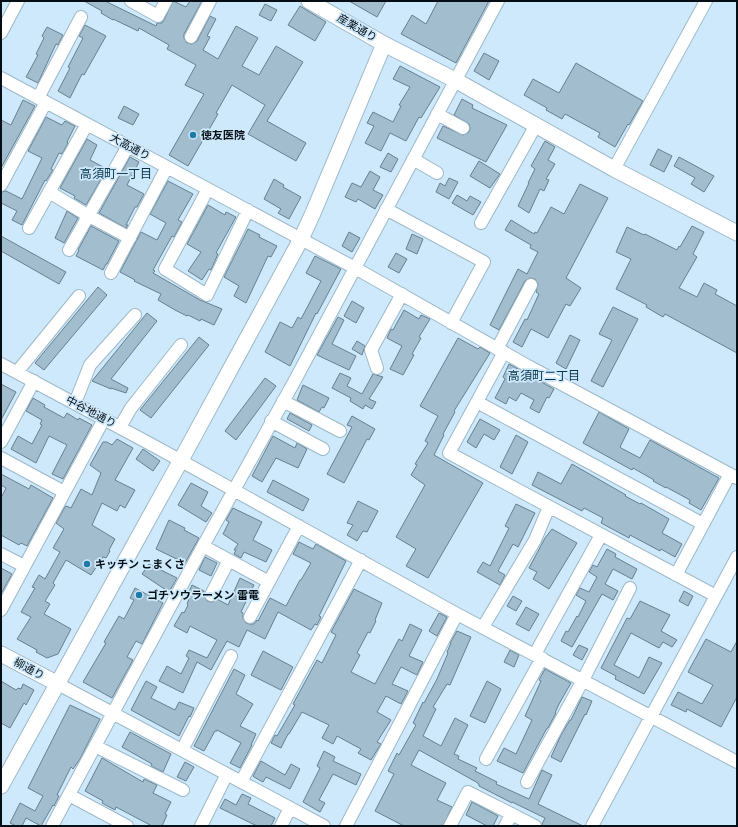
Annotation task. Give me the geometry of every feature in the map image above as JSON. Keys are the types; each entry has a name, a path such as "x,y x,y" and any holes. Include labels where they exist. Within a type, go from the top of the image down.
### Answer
{"street":[{"path":"1,33 18,1"},
{"path":"131,1 158,16 166,1"},
{"path":"191,37 210,1"},
{"name":"産業通り","path":"309,1 384,44 455,80 614,169 737,233"},
{"path":"52,826 202,546 355,268 498,1"},
{"path":"614,169 706,1"},
{"path":"1,185 81,17"},
{"path":"1,786 301,239 384,44"},
{"name":"大高通り","path":"1,78 355,268 500,350 733,476"},
{"path":"437,114 463,128"},
{"path":"29,228 87,124"},
{"path":"481,223 536,125"},
{"path":"69,250 128,146"},
{"path":"413,159 437,172"},
{"path":"111,273 167,167"},
{"path":"208,189 165,269 207,295 248,210"},
{"path":"49,192 88,216 130,238"},
{"path":"386,209 484,262 451,323"},
{"path":"532,285 500,350 477,402 449,453 716,596"},
{"path":"378,368 371,350 402,294"},
{"path":"17,372 79,296"},
{"path":"74,403 90,365 135,315"},
{"path":"120,427 131,408 182,345"},
{"name":"中谷地通り","path":"1,364 181,460 457,614 737,762"},
{"path":"1,442 34,381"},
{"path":"282,401 340,430"},
{"path":"477,402 703,524"},
{"path":"1,610 104,419"},
{"path":"271,421 323,449"},
{"path":"1,458 64,492"},
{"path":"676,575 703,524 733,476"},
{"path":"483,627 535,540 549,507"},
{"path":"250,617 299,526"},
{"path":"486,759 601,535"},
{"path":"202,546 269,582"},
{"path":"1,554 24,566"},
{"path":"592,826 737,557"},
{"path":"211,595 229,560"},
{"path":"241,782 361,560"},
{"path":"527,782 583,680 630,588"},
{"path":"346,826 457,614"},
{"name":"柳通り","path":"1,654 58,684"},
{"path":"182,750 231,656"},
{"path":"58,684 324,826"},
{"path":"95,746 183,790"},
{"path":"201,826 227,774"},
{"path":"450,826 468,792 535,826"},
{"path":"69,795 127,826"},
{"path":"281,826 290,808"},
{"path":"505,826 512,814"}],"building":[{"path":"84,1 105,1 156,26 157,23 162,23 173,1 186,7 190,1 202,1 184,34 184,38 187,43 192,44 197,41 210,16 216,19 207,36 210,37 203,50 218,59 236,26 258,38 242,66 259,75 276,46 303,62 267,121 306,143 296,161 248,134 265,105 232,85 216,113 218,114 188,166 169,155 204,94 185,85 196,65 167,49 169,45 139,28 138,31 113,20 101,13 102,11"},
{"path":"349,1 386,1 377,17"},
{"path":"438,1 489,1 456,63 401,34 412,15 426,24"},
{"path":"265,4 277,10 271,21 259,15"},
{"path":"300,6 326,22 315,41 288,25"},
{"path":"85,25 106,36 84,75 82,74 70,98 58,91 83,38 79,36"},
{"path":"47,27 63,35 58,45 56,44 38,83 26,77 38,55 36,54 44,38 42,36"},
{"path":"484,53 499,61 489,80 474,71"},
{"path":"576,63 643,101 615,147 598,137 600,133 565,114 562,119 546,110 547,108 524,95 533,79 559,93"},
{"path":"400,66 440,87 421,118 419,117 406,141 390,133 381,151 365,143 374,126 367,123 373,112 393,122 401,106 399,105 410,87 393,79"},
{"path":"462,99 473,105 472,108 507,125 486,162 437,138 443,126 463,135 469,132 469,124 454,115"},
{"path":"23,100 35,106 1,168 1,120 11,125"},
{"path":"124,106 139,114 133,125 118,118"},
{"path":"46,117 62,125 65,121 75,126 67,142 68,143 62,154 59,153 51,169 53,170 46,181 45,180 22,225 12,220 17,211 1,203 1,192 6,191 22,199 42,158 28,151"},
{"path":"87,139 97,145 90,160 107,169 86,205 74,198 75,196 60,188"},
{"path":"545,141 555,147 548,160 555,164 546,179 549,180 544,191 540,189 529,213 518,206 535,169 531,166"},
{"path":"658,149 672,156 664,172 650,165"},
{"path":"388,153 398,159 391,172 380,167"},
{"path":"130,157 139,162 127,185 144,194 137,207 135,207 126,228 99,213"},
{"path":"679,157 714,176 704,192 691,184 695,178 674,166"},
{"path":"479,161 500,174 490,188 470,176"},
{"path":"370,171 380,177 373,190 383,195 375,209 358,199 356,202 345,197 352,183 361,187"},
{"path":"449,178 458,182 449,199 436,192 440,183 445,186"},
{"path":"274,179 284,185 283,187 301,197 289,219 278,213 281,209 264,199"},
{"path":"168,181 193,194 178,220 182,222 174,237 172,236 153,270 155,271 153,273 200,300 222,309 214,325 201,319 200,321 188,315 187,316 175,310 158,300 161,294 134,281 135,280 120,272 141,232 157,240 166,223 150,214"},
{"path":"580,184 608,198 566,278 581,288 570,306 566,304 548,338 531,329 522,347 513,342 525,319 527,320 539,294 536,292 538,284 535,279 530,278 525,281 499,330 490,325 518,269 527,274 538,252 530,248 531,245 505,230 511,220 534,234 535,232 537,233 551,207 564,214"},
{"path":"457,195 467,201 470,196 481,202 473,215 452,203"},
{"path":"208,205 225,215 226,212 236,217 216,253 218,254 211,270 209,269 202,280 188,271 201,252 187,244"},
{"path":"67,211 78,218 64,243 55,238"},
{"path":"91,226 119,241 103,270 76,256"},
{"path":"692,226 704,232 693,254 697,257 679,288 697,297 704,283 717,290 715,294 737,306 737,353 665,314 663,317 646,307 647,305 616,289 631,259 616,252 627,227 677,250"},
{"path":"248,229 260,235 259,237 277,246 271,257 268,256 246,303 234,296 239,286 224,277"},
{"path":"349,232 360,238 352,252 342,246"},
{"path":"412,234 423,239 417,254 406,249"},
{"path":"1,236 66,272 59,284 1,251"},
{"path":"396,253 407,259 399,273 388,267"},
{"path":"315,256 341,269 317,314 316,313 290,366 265,352 280,322 292,328 298,317 301,319 321,281 306,273"},
{"path":"98,287 107,295 44,370 35,363"},
{"path":"352,301 364,308 356,323 344,316"},
{"path":"613,307 638,319 603,387 591,381 612,340 599,334"},
{"path":"404,310 419,319 421,315 430,319 419,337 421,338 412,354 414,355 403,375 390,369 402,346 387,338 391,329 393,330"},
{"path":"147,313 157,321 111,379 128,388 126,393 111,389 92,381"},
{"path":"338,317 344,320 332,344 356,356 349,370 317,355"},
{"path":"570,335 580,340 566,369 556,363"},
{"path":"199,337 209,345 151,418 140,410"},
{"path":"458,338 478,349 480,347 490,353 454,411 455,412 434,455 483,483 428,578 406,566 416,549 396,537 425,485 411,475 417,465 415,464 428,443 425,441 438,416 420,406"},
{"path":"357,341 365,346 362,355 352,349"},
{"path":"509,364 554,389 549,398 547,397 539,413 530,408 534,400 521,393 516,401 509,397 506,404 495,398 505,379 503,377"},
{"path":"340,373 351,378 347,386 362,394 373,374 383,377 369,399 376,402 372,409 365,405 363,409 350,401 351,398 332,388"},
{"path":"265,378 276,386 236,440 225,431"},
{"path":"1,384 16,392 1,420"},
{"path":"303,385 329,398 324,408 322,407 319,412 297,400"},
{"path":"33,398 45,405 44,407 64,418 67,413 78,420 79,418 92,425 63,479 52,474 67,445 49,436 36,463 11,449 18,436 32,444 42,425 40,424 42,420 26,411"},
{"path":"599,412 629,429 620,447 621,448 640,458 650,440 719,478 701,510 689,503 690,500 653,481 654,480 633,468 632,470 583,443"},
{"path":"290,413 312,425 309,431 287,419"},
{"path":"352,416 375,429 369,440 367,439 344,483 327,474 352,427 347,425"},
{"path":"480,419 500,430 494,440 484,434 476,448 467,442"},
{"path":"516,435 528,442 512,474 500,467"},
{"path":"273,436 295,448 297,443 307,449 298,468 276,458 262,482 252,476"},
{"path":"117,439 133,448 115,480 135,490 125,508 120,505 117,511 102,503 92,525 115,539 106,558 103,557 91,575 66,560 53,583 55,585 45,601 50,604 44,614 71,629 58,654 47,658 36,652 37,650 17,639 31,617 21,612 35,588 32,587 39,575 45,579 60,552 53,548 64,529 56,523 66,506 71,508 81,489 92,495 101,473 90,465 103,442 107,442 112,445"},
{"path":"143,449 160,461 153,471 136,459"},
{"path":"572,464 626,495 625,496 640,504 641,503 669,519 662,533 682,544 675,557 630,535 629,538 601,523 603,518 584,508 582,511 532,485 538,472 561,484"},
{"path":"1,474 29,489 31,485 53,498 27,546 21,543 19,545 1,535 1,498 6,488 1,485"},
{"path":"273,480 309,499 303,511 267,492"},
{"path":"191,483 208,492 201,506 212,513 206,522 178,505"},
{"path":"358,501 378,511 367,532 363,531 357,541 347,535 353,525 347,523"},
{"path":"516,504 535,513 518,547 513,544 498,571 505,575 500,585 477,572 483,562 490,566 509,528 505,526"},
{"path":"233,508 262,522 253,540 272,550 266,562 244,552 241,558 234,554 236,550 234,550 238,544 223,534 229,522 226,520"},
{"path":"169,520 185,528 184,530 199,538 185,563 156,549"},
{"path":"552,529 577,543 549,589 533,579 537,572 529,568 545,538"},
{"path":"299,542 313,549 316,544 346,561 319,616 321,617 317,625 315,624 311,630 278,612 265,639 247,630 239,647 227,641 211,670 197,662 183,693 159,681 167,666 181,674 189,658 186,656 189,650 207,658 217,640 190,626 187,633 174,626 188,605 189,599 186,598 192,585 204,591 204,596 207,601 212,602 217,599 228,605 240,578 254,585 241,612 243,613 243,618 246,623 254,624 257,620 258,621 270,598 286,606 311,563 293,554"},
{"path":"607,549 616,554 615,557 637,569 632,579 613,569 605,584 618,591 613,600 602,594 572,647 561,641 566,631 568,632 577,616 578,617 586,601 576,595 580,588 589,592 597,577 589,572 593,565 597,567"},
{"path":"205,557 217,563 211,576 199,570"},
{"path":"149,564 177,578 169,592 142,574"},
{"path":"1,568 12,574 1,594"},
{"path":"135,588 163,603 142,644 136,641 127,657 133,660 112,698 83,682 106,643 104,642 119,616 124,619 134,600 130,598"},
{"path":"354,589 382,603 370,633 368,632 357,653 360,655 351,672 375,684 399,639 402,641 410,624 422,630 409,656 423,662 417,675 401,667 392,684 408,691 401,704 386,696 377,712 391,720 377,742 381,744 371,760 358,753 361,749 337,736 333,744 322,738 329,725 302,712 281,748 271,743 275,735 277,736 295,705 293,704 317,660 322,663 336,635 331,632"},
{"path":"684,591 693,596 688,606 679,601"},
{"path":"513,596 522,601 516,611 507,606"},
{"path":"640,601 670,615 661,631 677,640 672,647 663,642 659,648 631,633 614,665 639,678 649,657 662,663 644,694 615,679 616,676 601,668 627,618 630,619"},
{"path":"526,607 539,614 529,631 516,624"},
{"path":"439,613 447,617 437,636 429,631"},
{"path":"457,631 471,637 450,685 447,684 433,707 436,709 423,736 441,746 455,718 468,725 454,754 459,756 458,759 477,768 475,771 497,782 496,784 529,799 542,770 552,775 538,804 583,826 542,826 545,818 479,786 478,783 419,750 411,765 446,783 437,800 452,807 443,826 404,826 375,811 394,774 388,771 397,753 399,755 416,725 413,723 423,702 424,703 437,679 448,653 450,643"},
{"path":"706,639 731,652 737,641 737,697 721,727 687,709 686,712 671,705 678,692 702,704 713,685 688,672"},
{"path":"579,645 588,649 582,660 573,655"},
{"path":"510,650 519,655 514,667 504,662"},
{"path":"263,651 293,667 281,690 251,675"},
{"path":"234,669 245,675 236,694 253,704 240,726 256,734 240,768 230,763 241,743 217,730 204,751 194,746"},
{"path":"545,669 571,683 523,773 497,761 504,748 516,754 532,720 525,716 541,681 539,680"},
{"path":"1,681 16,690 18,688 21,689 23,684 34,690 26,705 24,703 10,728 1,723"},
{"path":"146,681 157,687 151,698 175,710 179,702 194,708 179,736 131,710"},
{"path":"487,681 501,689 485,723 470,716"},
{"path":"582,697 592,701 561,762 551,757 561,735 571,720"},
{"path":"70,705 100,719 80,759 73,769 71,767 57,795 59,796 54,806 53,805 41,826 26,818 22,826 16,826 10,823 20,803 35,811 43,796 28,788"},
{"path":"130,732 171,754 163,772 122,747"},
{"path":"324,751 335,757 333,761 361,774 356,785 333,774 319,800 325,803 320,812 303,802 320,768 317,766"},
{"path":"102,758 143,782 144,779 157,785 153,793 171,802 165,814 167,815 162,826 152,826 116,807 115,810 85,791"},
{"path":"261,761 285,775 291,764 300,769 290,789 266,777 263,782 254,777 253,776"},
{"path":"185,762 194,767 186,781 177,777"},
{"path":"242,794 251,798 248,804 275,818 271,826 257,826 220,808 225,799 236,805"},
{"path":"472,802 498,816 493,826 487,826 466,815"}],"place":[{"name":"徳友医院","path":"193,135"},
{"name":"キッチン こまくさ","path":"87,564"},
{"name":"ゴチソウラーメン 雷電","path":"139,595"}],"district":[{"name":"高須町一丁目","path":"116,174"},
{"name":"高須町二丁目","path":"544,376"}]}
